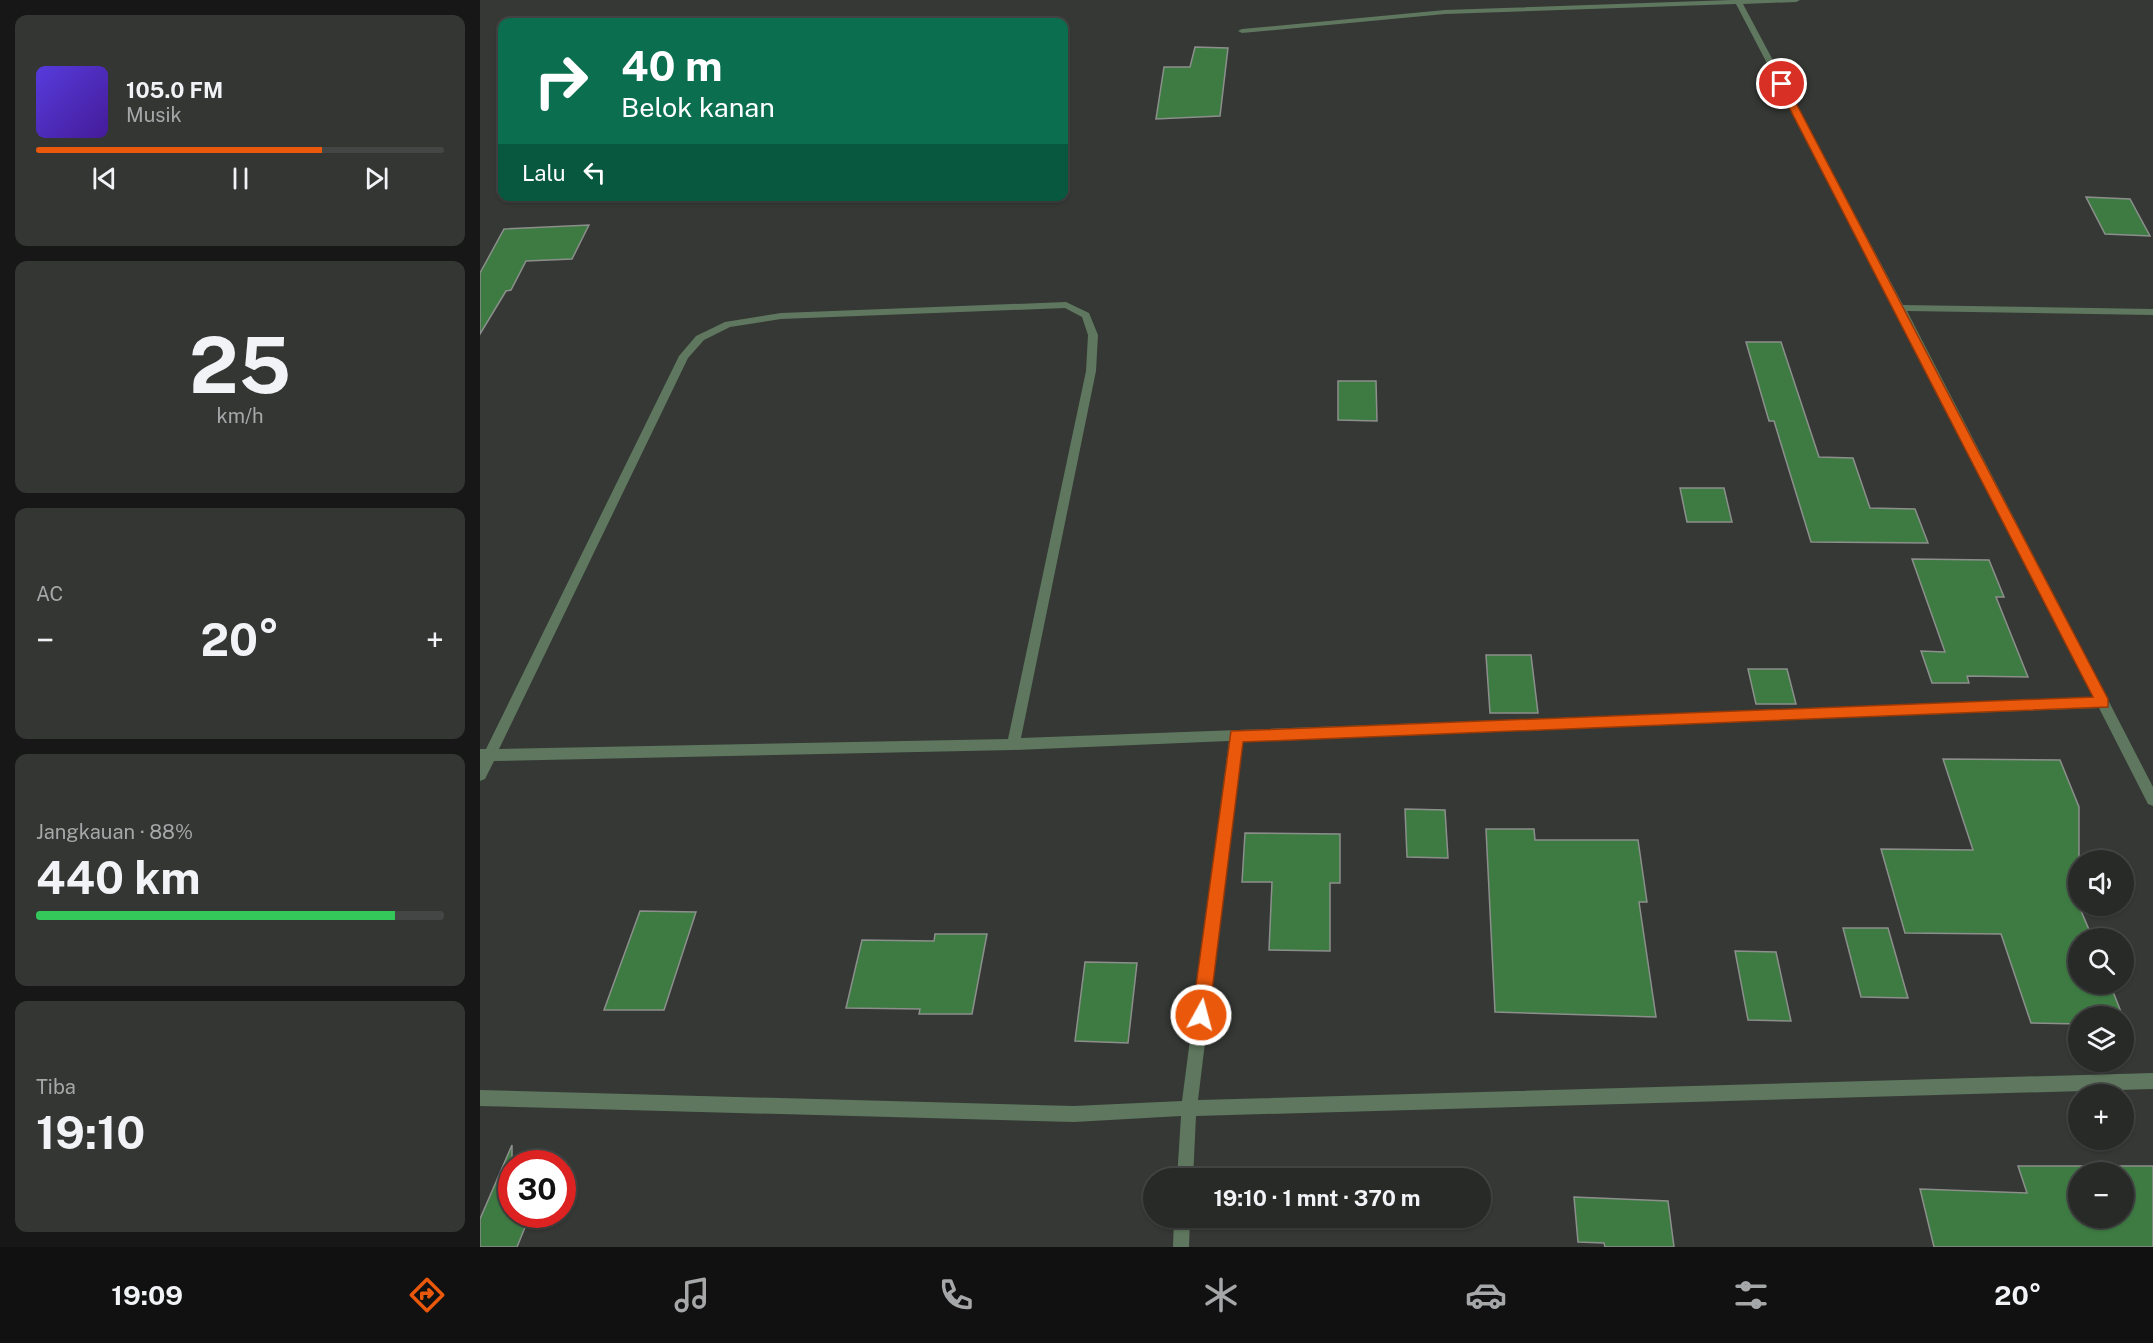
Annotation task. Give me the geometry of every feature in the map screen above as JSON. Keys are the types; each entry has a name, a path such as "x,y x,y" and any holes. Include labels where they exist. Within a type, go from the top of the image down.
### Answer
{"street":[{"path":"1242,31 1445,12 1796,0"},
{"path":"1738,2 1900,308 2153,800"},
{"path":"480,775 485,755 684,356 700,338 728,324 781,316 1066,305 1086,315 1093,335 1091,371 1014,744"},
{"path":"1900,308 2153,312"},
{"path":"485,755 1014,744 2103,703"},
{"path":"1186,1168 1189,1108 1236,736"},
{"path":"480,1098 1074,1114 1189,1108 2153,1081"},
{"path":"1181,1247 1182,1228"}],"building":[{"path":"1195,47 1228,48 1220,116 1156,119 1164,67 1190,67"},
{"path":"2086,197 2130,199 2150,236 2105,234"},
{"path":"589,225 572,259 526,261 511,290 506,291 480,334 480,273 504,229"},
{"path":"1746,342 1781,342 1819,457 1853,458 1870,508 1915,509 1928,543 1811,542 1774,421 1769,421"},
{"path":"1338,381 1376,381 1377,421 1338,420"},
{"path":"1680,488 1724,488 1732,522 1687,522"},
{"path":"1912,559 1989,560 2004,597 1996,597 2028,677 1967,676 1969,683 1932,683 1921,651 1945,652"},
{"path":"1486,655 1531,655 1538,713 1490,713"},
{"path":"1748,669 1787,669 1796,704 1756,704"},
{"path":"1943,759 2060,760 2079,807 2079,850 2068,850 2068,916 2083,916 2088,928 2068,928 2068,994 2114,994 2119,1006 2068,1006 2068,1024 2031,1023 2001,934 1905,933 1881,849 1973,850"},
{"path":"1405,809 1445,810 1448,858 1407,857"},
{"path":"1486,829 1534,829 1535,840 1638,840 1647,902 1639,902 1656,1017 1495,1012"},
{"path":"1245,833 1340,834 1340,883 1330,883 1330,951 1269,950 1272,882 1242,882"},
{"path":"640,911 696,912 664,1010 604,1010"},
{"path":"1843,928 1888,928 1908,998 1861,997"},
{"path":"935,934 987,934 972,1014 919,1014 920,1009 846,1008 862,940 934,941"},
{"path":"1735,951 1776,952 1791,1021 1748,1020"},
{"path":"1085,962 1137,963 1128,1043 1075,1041"},
{"path":"2018,1166 2068,1166 2068,1228 2134,1228 2134,1166 2153,1166 2153,1247 1934,1247 1920,1189 2027,1193"},
{"path":"498,1177 498,1228 525,1228 517,1247 480,1247 480,1219"},
{"path":"1574,1197 1668,1201 1674,1247 1605,1247 1604,1243 1578,1242"}],"route":[{"path":"1201,1015 1236,736 2103,703 1782,84"}]}
